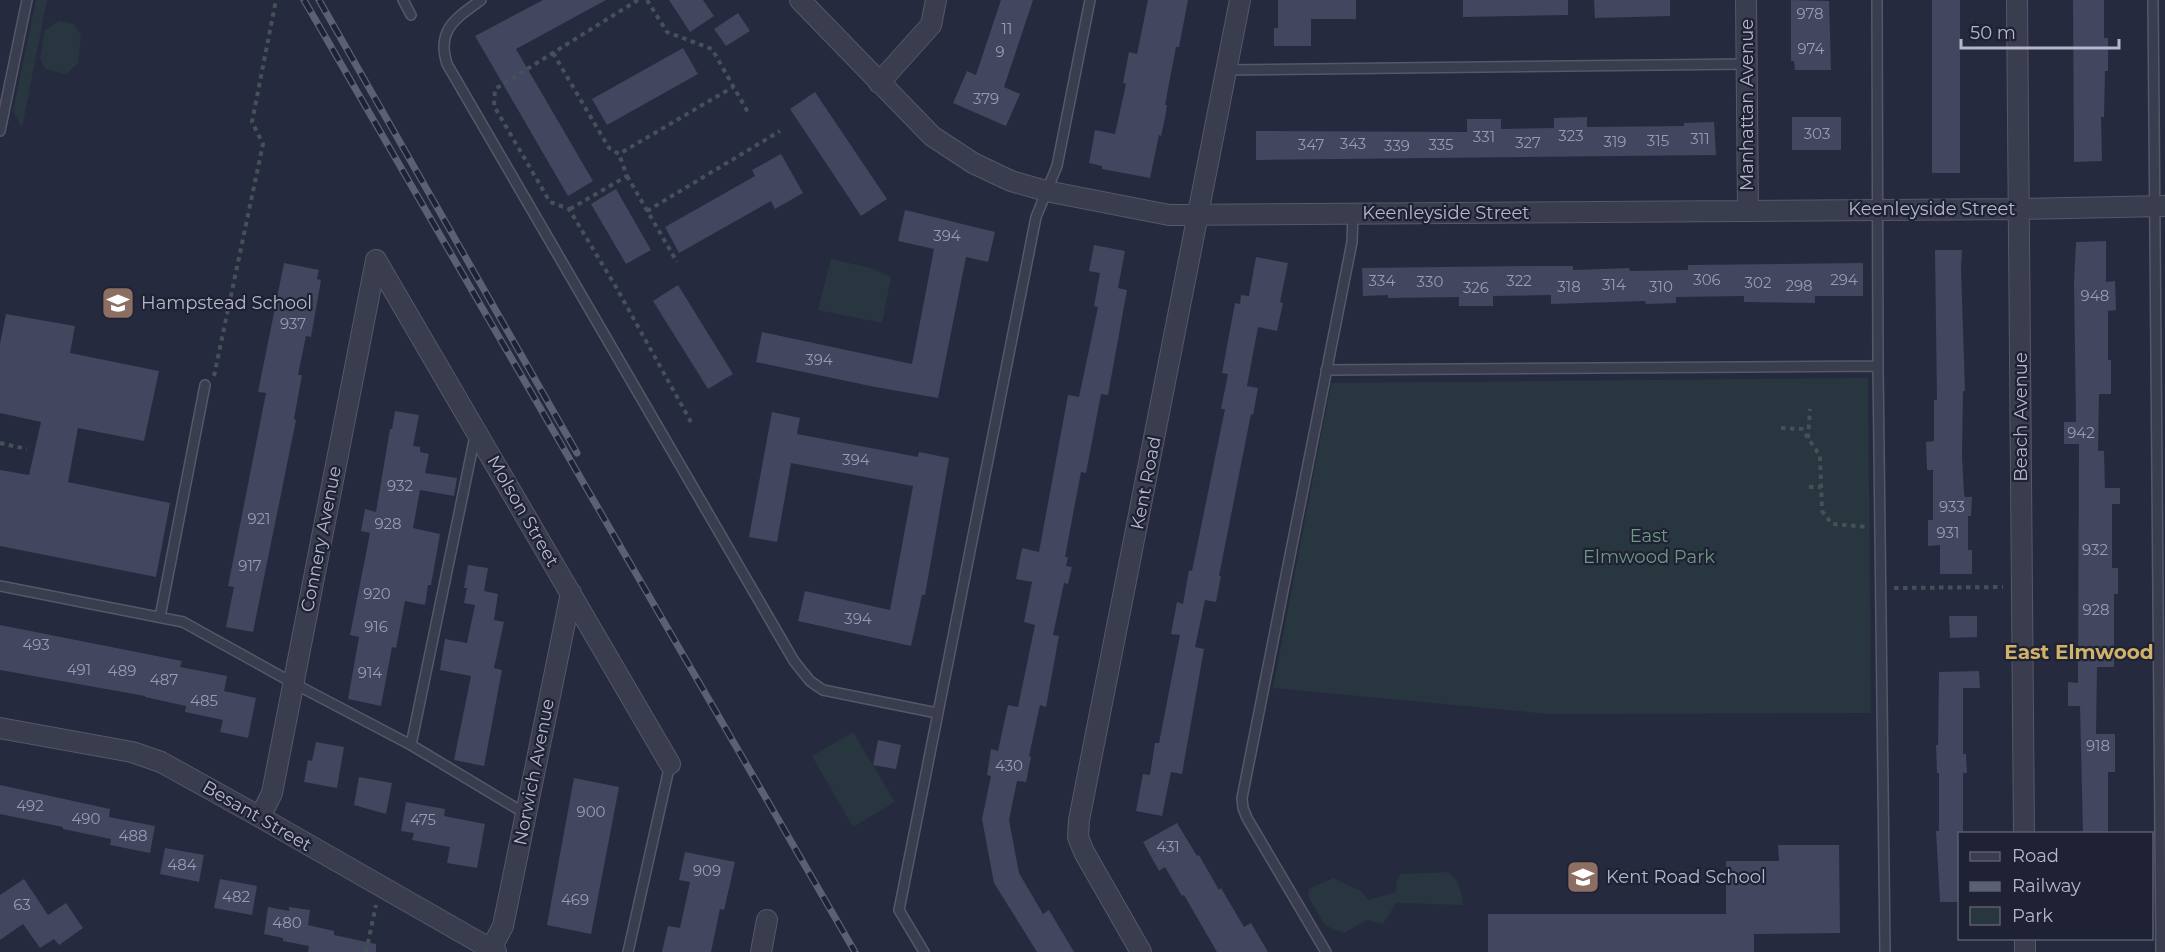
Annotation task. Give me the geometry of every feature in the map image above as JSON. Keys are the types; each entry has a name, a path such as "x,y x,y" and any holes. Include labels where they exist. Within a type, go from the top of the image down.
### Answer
{"street":[{"name":"Keenleyside Street","path":"800,0 932,136 973,163 1046,191 1169,215 2160,206"},
{"path":"879,82 931,25 936,0"},
{"name":"Kent Road","path":"1141,952 1084,852 1078,837 1079,820 1240,0"},
{"name":"Manhattan Avenue","path":"1746,0 1748,211"},
{"name":"Beach Avenue","path":"2017,0 2024,832"},
{"name":"Molson Street","path":"376,260 670,764"},
{"name":"Connery Avenue","path":"260,817 272,793 376,260"},
{"name":"Norwich Avenue","path":"493,951 503,926 571,593"},
{"name":"Besant Street","path":"0,728 138,754 160,762 493,951"},
{"path":"761,952 766,920"}],"lane":[{"path":"0,131 27,0"},
{"path":"403,0 411,15"},
{"path":"481,0 458,17 449,28 443,42 447,64 794,661 810,681 823,690 937,713"},
{"path":"924,952 900,910 1036,217 1057,166 1090,0"},
{"path":"1877,0 1878,366 1885,952"},
{"path":"2153,0 2160,206 2161,952"},
{"path":"1227,70 1746,64"},
{"path":"1326,952 1247,818 1242,798 1352,242 1353,213"},
{"path":"1326,370 1878,366"},
{"path":"160,617 205,385"},
{"path":"411,745 476,430"},
{"path":"0,586 183,622 411,745 526,814"},
{"path":"628,952 670,764"}],"path":[{"path":"213,378 262,144 252,122 276,0"},
{"path":"638,0 495,89 494,106 550,201 569,209 616,287 691,423"},
{"path":"647,0 666,33 712,49 749,114"},
{"path":"553,53 609,148 619,154 627,176 677,262"},
{"path":"619,154 733,87"},
{"path":"647,211 780,131"},
{"path":"569,209 627,176"},
{"path":"1808,438 1810,409"},
{"path":"1781,428 1802,429 1820,456 1822,511 1832,524 1881,528"},
{"path":"0,443 27,449"},
{"path":"1809,487 1821,487"},
{"path":"1881,588 2022,586"},
{"path":"366,952 380,886"}],"green space":[{"path":"36,0 47,0 22,128 13,111"},
{"path":"59,21 74,24 81,36 78,63 66,74 45,69 40,58 45,30"},
{"path":"831,259 871,268 891,277 882,323 818,310"},
{"name":"East Elmwood Park","path":"1868,378 1871,713 1549,714 1273,688 1331,383"},
{"path":"853,732 895,802 853,827 812,756"},
{"path":"1448,872 1461,891 1463,905 1396,903 1383,924 1367,920 1344,933 1326,926 1308,897 1309,889 1333,878 1361,891 1368,900 1396,892 1397,880 1401,874"}],"building":[{"path":"543,0 606,0 516,49 593,181 568,196 475,36"},
{"path":"669,0 703,0 714,16 690,32"},
{"path":"1001,0 1033,0 1004,87 1020,94 1006,126 953,103 967,71 976,75"},
{"path":"1148,0 1188,0 1179,47 1176,47 1165,105 1167,105 1165,118 1150,178 1102,169 1102,166 1089,163 1095,130 1115,134 1126,84 1123,83 1129,52 1137,54"},
{"path":"1278,0 1356,0 1356,19 1311,19 1311,46 1274,46 1274,28 1278,28"},
{"path":"1463,0 1568,0 1568,15 1463,17"},
{"path":"1594,0 1670,0 1670,16 1595,18"},
{"path":"1791,0 1829,1 1831,70 1795,70 1794,61 1791,61"},
{"path":"1932,0 1960,0 1960,173 1932,173"},
{"path":"2073,0 2104,0 2104,38 2108,38 2108,71 2105,71 2104,117 2101,117 2102,161 2074,162"},
{"path":"738,13 750,31 726,46 714,29"},
{"path":"683,48 698,74 607,125 592,99"},
{"path":"815,92 887,199 861,216 790,109"},
{"path":"1587,117 1587,127 1684,126 1684,123 1714,122 1716,155 1256,160 1256,131 1467,132 1467,119 1501,119 1501,129 1554,128 1554,118"},
{"path":"1792,117 1841,117 1841,150 1792,150"},
{"path":"781,154 803,193 775,209 771,201 679,253 665,227 755,176 752,170"},
{"path":"616,189 651,250 626,264 591,204"},
{"path":"905,210 995,232 988,262 966,257 938,398 756,362 762,332 912,364 934,249 898,241"},
{"path":"2106,241 2106,282 2115,281 2116,310 2108,311 2111,394 2099,394 2098,451 2104,451 2105,488 2120,488 2120,504 2112,504 2112,568 2118,568 2118,594 2114,594 2114,667 2097,667 2096,734 2115,734 2115,772 2108,772 2108,832 2083,832 2080,706 2068,706 2068,682 2078,683 2079,444 2064,444 2064,422 2076,422 2074,282 2076,242"},
{"path":"1094,245 1125,251 1118,288 1127,290 1108,395 1101,394 1086,473 1081,472 1065,557 1068,557 1066,566 1072,567 1068,584 1064,583 1053,635 1059,636 1046,707 1040,705 1026,782 1017,781 1009,820 1019,873 1043,914 1049,910 1074,952 1037,952 994,883 982,819 991,776 987,775 991,749 998,751 1008,705 1018,707 1035,625 1024,622 1032,582 1016,579 1022,548 1039,552 1068,395 1079,397 1098,307 1094,306 1100,273 1089,271"},
{"path":"1935,250 1962,250 1965,391 1963,391 1962,456 1964,494 1965,497 1972,497 1971,516 1968,516 1968,550 1972,550 1972,574 1940,574 1940,545 1928,546 1928,520 1933,520 1933,470 1927,470 1926,442 1934,441 1934,400 1937,400"},
{"path":"1256,257 1288,263 1280,302 1283,303 1277,331 1258,327 1247,386 1258,388 1253,415 1251,414 1219,576 1221,576 1216,602 1205,600 1195,647 1204,649 1182,774 1171,772 1162,816 1136,811 1143,774 1150,775 1155,743 1159,743 1180,635 1171,634 1177,602 1183,604 1189,570 1192,571 1225,409 1221,409 1228,374 1222,373 1235,303 1240,304 1241,295 1249,296"},
{"path":"284,263 319,270 317,279 321,280 311,337 306,336 298,375 302,375 294,419 296,420 253,632 226,627 234,587 228,586 266,393 258,392"},
{"path":"1863,263 1863,296 1815,296 1815,303 1744,302 1744,296 1676,297 1676,303 1646,304 1645,301 1551,304 1551,295 1493,296 1493,306 1459,306 1459,297 1363,296 1362,268 1573,266 1573,270 1629,268 1630,271 1688,270 1688,265"},
{"path":"678,285 733,374 708,389 653,301"},
{"name":"Hampstead School","path":"6,314 75,326 70,353 159,371 144,441 78,428 68,482 170,503 156,577 0,546 0,470 29,475 41,422 0,413 0,344"},
{"path":"395,411 419,415 413,446 420,447 420,452 429,454 425,473 457,478 454,496 420,490 413,528 440,534 431,585 428,585 425,605 405,601 396,648 392,647 381,706 348,699 359,637 350,635 370,533 361,531 365,509 376,512"},
{"path":"772,412 800,418 797,434 918,457 919,452 949,458 925,595 922,595 911,646 798,621 805,591 890,610 913,486 791,463 777,542 749,537"},
{"path":"468,565 488,568 484,591 498,594 494,620 504,622 494,668 502,670 484,766 454,760 471,676 440,670 445,639 467,643 475,605 464,603"},
{"path":"1949,616 1977,616 1977,637 1950,638"},
{"path":"0,625 182,661 180,667 227,676 224,691 256,698 248,738 220,732 223,720 185,712 186,706 145,696 0,670"},
{"path":"1979,671 1980,688 1963,688 1963,754 1966,754 1967,773 1963,773 1963,832 1958,832 1958,902 1940,902 1936,831 1939,831 1939,773 1937,773 1936,745 1938,745 1939,672"},
{"path":"878,740 901,745 896,769 873,765"},
{"path":"316,742 344,747 337,788 304,782 308,760 312,761"},
{"path":"359,777 392,783 386,814 354,805"},
{"path":"574,778 619,787 591,934 547,925"},
{"path":"0,785 110,809 109,817 155,826 150,853 110,845 111,839 0,814"},
{"path":"406,802 445,809 444,816 485,824 477,868 447,863 450,847 412,840 414,833 401,831"},
{"path":"1177,823 1244,927 1251,923 1268,952 1217,952 1165,867 1159,871 1143,842"},
{"path":"1778,845 1839,845 1840,933 1754,934 1754,952 1488,952 1488,914 1726,914 1726,861 1779,861"},
{"path":"165,848 204,855 199,882 160,874"},
{"path":"685,852 735,862 724,910 720,909 711,952 662,952 668,926 680,928 690,882 679,880"},
{"path":"24,879 48,915 66,903 83,928 59,945 54,939 40,948 23,924 0,940 0,895"},
{"path":"220,879 257,886 252,915 214,908"},
{"path":"268,907 289,911 289,907 310,910 308,925 334,931 334,935 376,944 376,952 308,952 309,946 283,941 283,938 264,934"}],"railway":[{"path":"304,0 855,952"},
{"path":"319,0 577,453"}],"place":[{"name":"Hampstead School","path":"118,303"},
{"name":"Kent Road School","path":"1583,877"}],"district":[{"name":"East Elmwood","path":"2079,652"}]}
